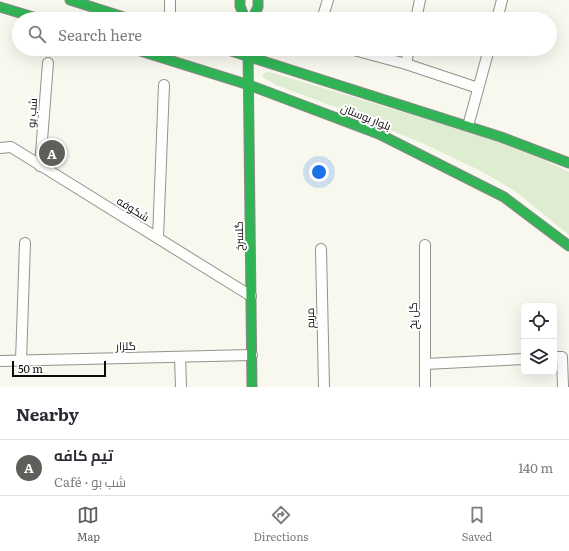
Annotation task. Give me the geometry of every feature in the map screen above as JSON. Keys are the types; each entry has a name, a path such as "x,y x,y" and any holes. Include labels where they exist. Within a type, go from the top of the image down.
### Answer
{"main road":[{"path":"70,0 108,12"},
{"path":"0,6 18,12"},
{"name":"بلوار بوستان","path":"156,56 248,85 379,134 504,197 569,246"},
{"name":"گلسرخ","path":"248,56 252,387"},
{"name":"بلوار بوستان","path":"257,56 501,137 569,163"}],"street":[{"path":"170,0 170,12"},
{"path":"324,12 328,0"},
{"path":"417,12 420,0"},
{"path":"499,12 502,0"},
{"path":"376,56 406,64 478,88"},
{"path":"406,64 408,56"},
{"path":"468,126 486,56"},
{"name":"شب بو","path":"40,166 48,63"},
{"path":"158,238 164,85"},
{"name":"شکوفه","path":"0,148 11,148 251,296"},
{"path":"21,361 25,243"},
{"name":"گل یخ","path":"426,245 426,387"},
{"name":"مریم","path":"321,249 324,387"},
{"name":"گلزار","path":"0,361 252,355"},
{"path":"180,357 181,387"},
{"path":"557,357 562,357 563,387"},
{"path":"426,364 521,359"}],"green space":[{"path":"270,72 489,138 538,157 569,172 569,235 515,191 481,171 422,143 343,110 276,85 264,78 262,75"}],"traffic: fast":[{"path":"70,0 108,12"},
{"path":"240,0 242,12"},
{"path":"256,12 258,7 258,0"},
{"path":"0,7 17,12"},
{"path":"156,56 249,85 379,134 504,197 569,246"},
{"path":"247,56 501,137 569,163"},
{"path":"248,56 252,387"}],"place":[{"name":"تیم کافه","path":"52,153"}]}
